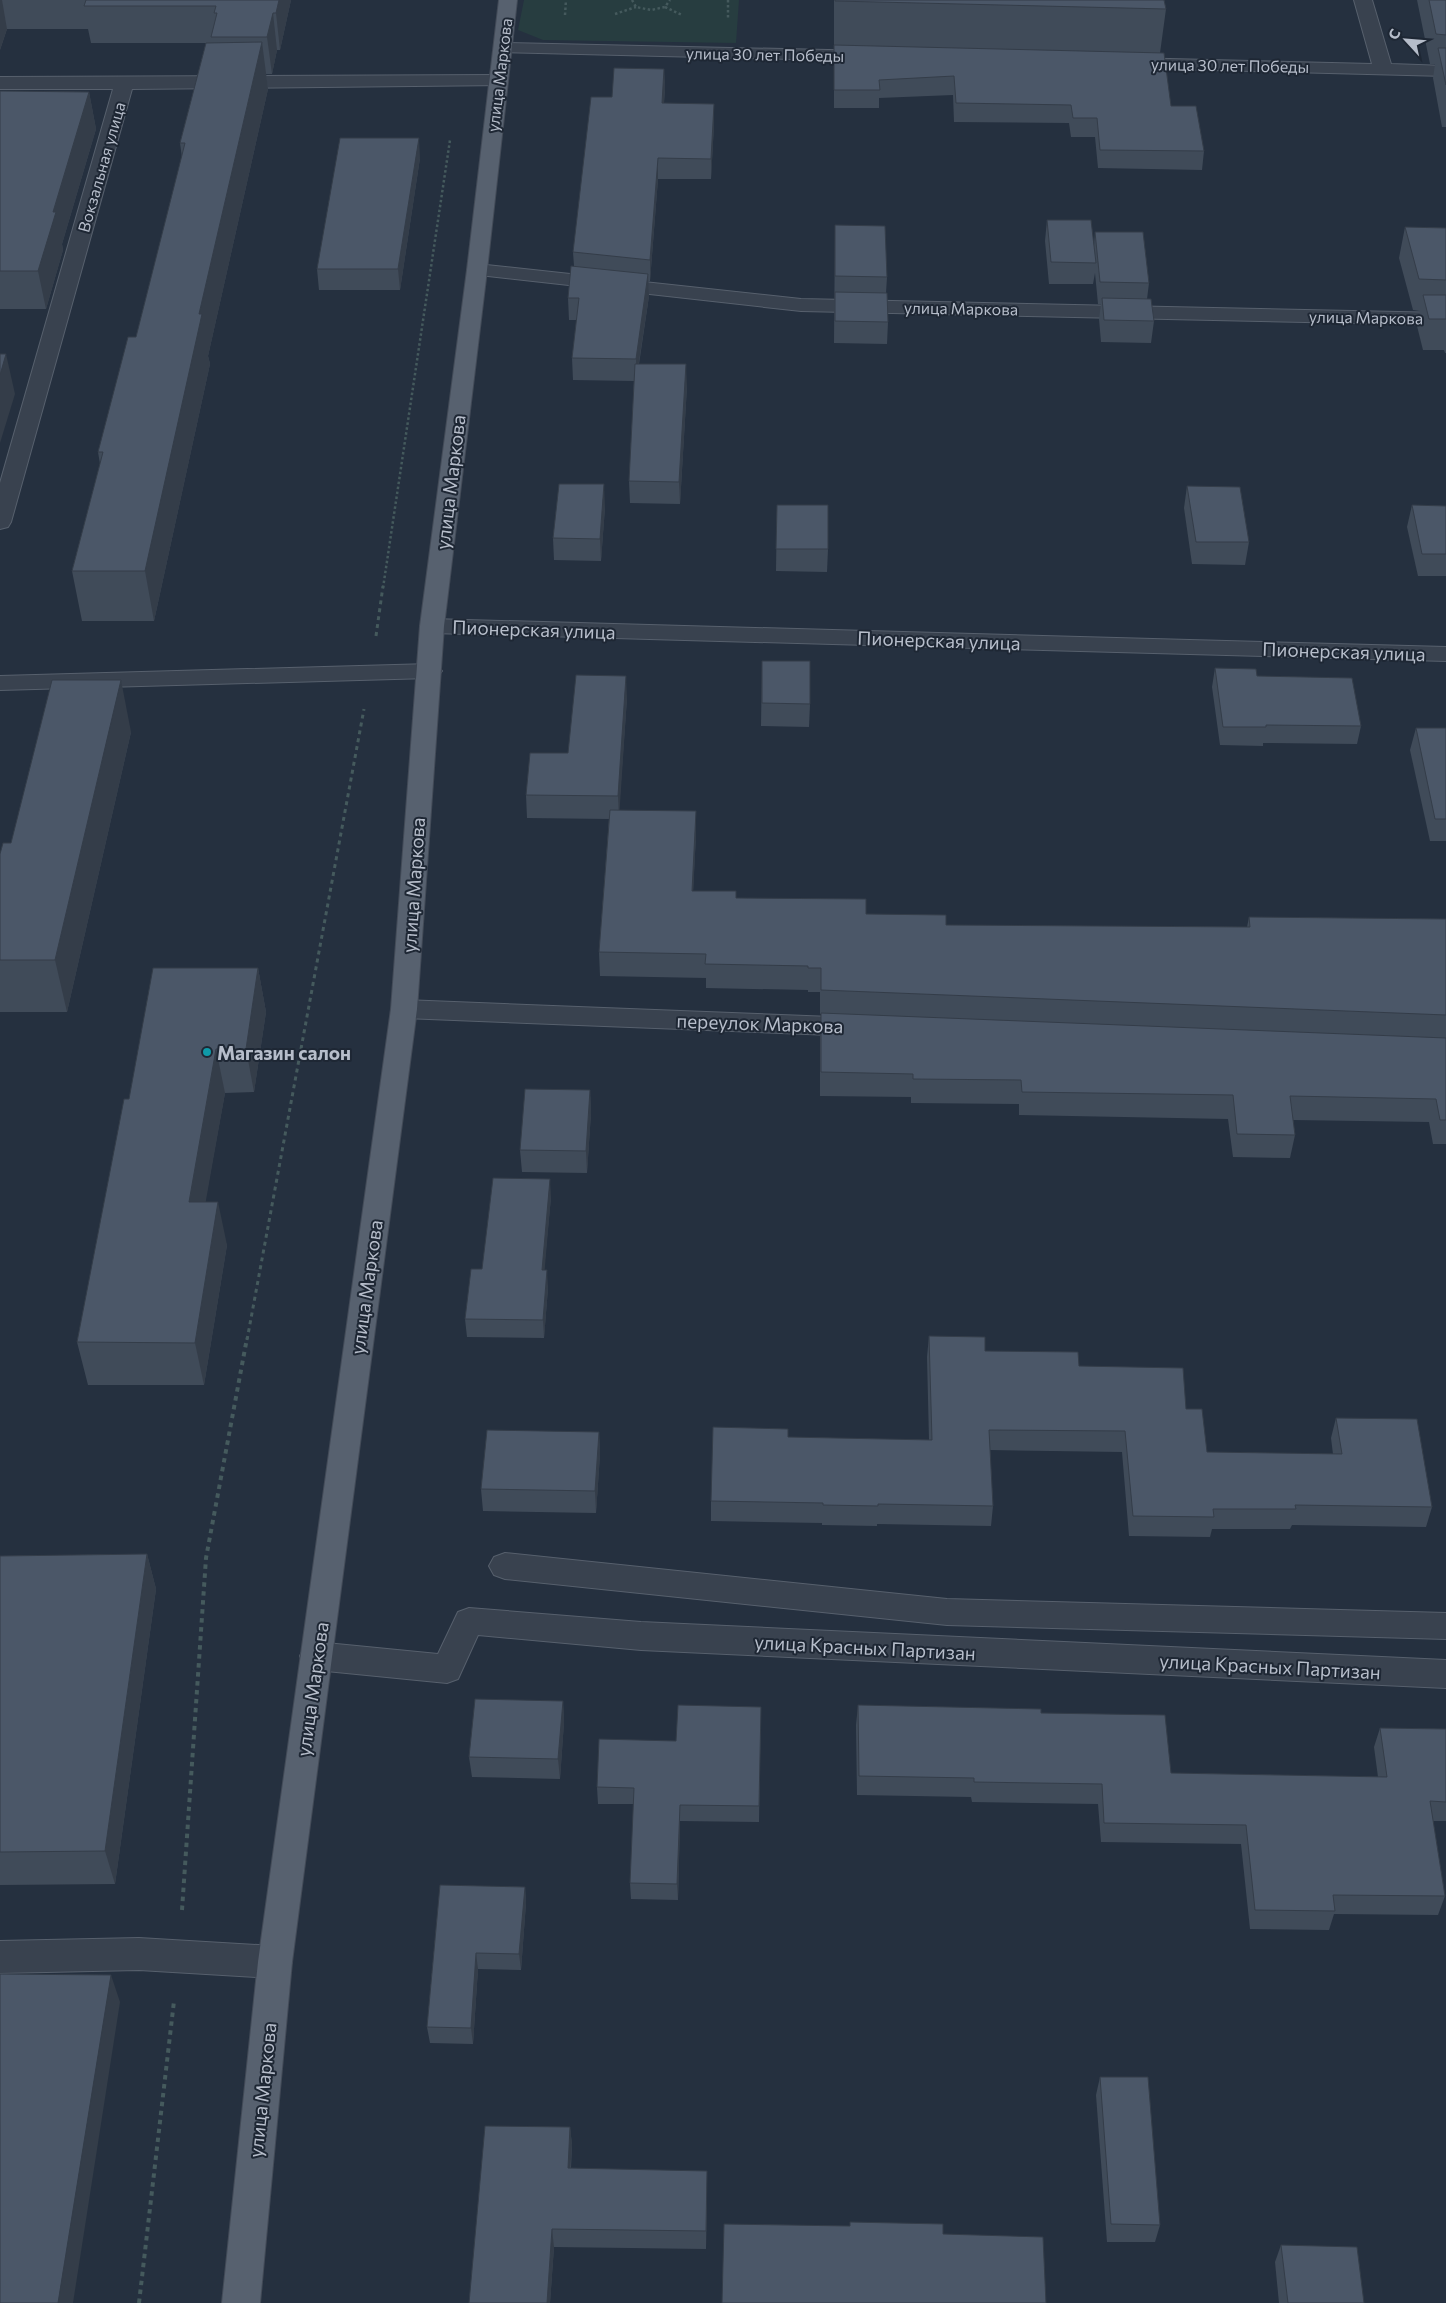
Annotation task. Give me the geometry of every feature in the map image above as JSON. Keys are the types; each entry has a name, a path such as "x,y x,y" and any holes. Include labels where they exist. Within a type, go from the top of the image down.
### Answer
{"main road":[{"name":"улица Маркова","path":"241,2303 275,1962 404,1009 432,626 477,270 498,81 504,48 508,0"}],"street":[{"path":"1363,0 1383,69"},
{"name":"улица 30 лет Победы","path":"504,48 886,57"},
{"name":"улица 30 лет Победы","path":"1115,62 1446,70"},
{"name":"Вокзальная улица","path":"0,522 124,84 498,81"},
{"path":"0,83 124,84"},
{"name":"улица Маркова","path":"477,270 801,305 1446,319"},
{"name":"Пионерская улица","path":"432,626 1446,654"},
{"path":"0,683 370,671 430,671"},
{"name":"переулок Маркова","path":"404,1009 880,1028"},
{"name":"улица Красных Партизан","path":"505,1566 946,1612 1446,1626"},
{"name":"улица Красных Партизан","path":"316,1656 447,1669 468,1621 641,1636 1446,1674"},
{"path":"0,1957 138,1954 275,1962"}],"path":[{"path":"632,0 636,7 651,10 665,7 670,0"},
{"path":"139,2303 179,1956 206,1558 370,671 458,82"}],"green space":[{"path":"524,0 739,0 736,43 543,40 518,30"}],"building":[{"path":"86,0 279,0 276,13 273,13 267,37 211,37 217,13 214,13 216,6 84,6"},
{"path":"1164,0 1166,9 835,1"},
{"path":"1429,0 1446,0 1446,35 1436,34"},
{"path":"262,42 199,314 202,314 145,571 72,571 103,452 98,452 128,337 136,337 185,143 180,143 206,43"},
{"path":"834,45 1164,53 1171,106 1196,106 1204,151 1100,150 1097,118 1073,118 1071,105 956,103 954,76 879,80 880,90 834,90"},
{"path":"1438,48 1446,48 1446,85"},
{"path":"614,68 664,69 662,103 714,104 711,159 658,158 650,260 573,252 591,97 612,97"},
{"path":"0,91 89,92 53,212 56,212 38,271 0,271"},
{"path":"340,138 419,138 398,269 317,269"},
{"path":"1047,220 1091,220 1096,263 1051,262"},
{"path":"835,225 885,226 887,277 835,276"},
{"path":"1405,227 1446,228 1446,280 1419,279"},
{"path":"1095,232 1143,232 1149,283 1100,282"},
{"path":"571,266 648,274 636,359 572,358 579,298 568,298"},
{"path":"835,292 887,293 888,322 835,321"},
{"path":"1423,295 1446,295 1446,319 1429,319"},
{"path":"1102,298 1151,299 1154,321 1104,320"},
{"path":"0,354 6,354 0,375"},
{"path":"635,364 686,364 679,482 629,481"},
{"path":"559,484 604,484 600,539 553,538"},
{"path":"1187,486 1240,487 1249,542 1196,542"},
{"path":"777,505 828,505 828,549 776,549"},
{"path":"1412,505 1446,506 1446,554 1422,554"},
{"path":"762,661 810,661 810,704 762,703"},
{"path":"1215,668 1256,669 1257,676 1352,678 1361,726 1266,725 1266,727 1223,727"},
{"path":"576,675 626,676 618,796 526,795 530,753 568,753"},
{"path":"52,680 121,680 55,960 0,960 0,854 3,843 11,843"},
{"path":"1416,728 1446,728 1446,819 1435,819"},
{"path":"610,810 696,811 692,891 736,891 736,898 866,899 866,914 946,915 946,925 1250,927 1249,917 1446,919 1446,1015 821,990 821,968 808,968 808,966 705,964 706,954 599,952"},
{"path":"153,968 258,968 246,1049 216,1049 189,1202 218,1202 195,1343 77,1342 124,1099 129,1099"},
{"path":"821,1013 1446,1038 1446,1120 1440,1120 1436,1099 1290,1096 1295,1135 1237,1134 1233,1095 1022,1092 1021,1080 913,1079 913,1074 821,1072"},
{"path":"525,1089 590,1090 586,1151 520,1150"},
{"path":"493,1178 550,1179 542,1270 547,1270 543,1320 465,1319 471,1269 482,1269"},
{"path":"929,1336 985,1337 985,1351 1078,1352 1079,1366 1183,1368 1186,1409 1202,1409 1207,1452 1342,1454 1336,1418 1417,1419 1432,1507 1295,1505 1296,1509 1213,1509 1214,1517 1133,1516 1125,1431 989,1430 993,1506 878,1504 878,1506 711,1501 713,1427 788,1429 788,1437 932,1440"},
{"path":"487,1430 599,1432 595,1491 481,1489"},
{"path":"147,1554 105,1851 0,1852 0,1556"},
{"path":"475,1699 563,1701 558,1759 469,1757"},
{"path":"678,1705 761,1707 759,1806 680,1805 677,1884 630,1883 634,1788 597,1787 599,1739 676,1741"},
{"path":"858,1705 1041,1709 1041,1713 1165,1715 1171,1773 1387,1777 1380,1728 1446,1729 1446,1802 1430,1801 1445,1896 1333,1895 1335,1911 1255,1910 1246,1825 1104,1823 1102,1784 974,1782 974,1778 859,1776"},
{"path":"440,1885 525,1887 519,1954 476,1953 471,2028 427,2027"},
{"path":"0,1974 111,1975 58,2303 0,2303"},
{"path":"1100,2077 1148,2077 1160,2225 1111,2224"},
{"path":"485,2126 570,2127 568,2168 707,2171 706,2231 552,2229 547,2303 469,2303"},
{"path":"850,2222 943,2224 943,2234 1043,2237 1046,2303 722,2303 724,2224 850,2226"},
{"path":"1281,2245 1357,2247 1364,2303 1288,2303"}],"place":[{"name":"Магазин салон","path":"207,1052"}]}
